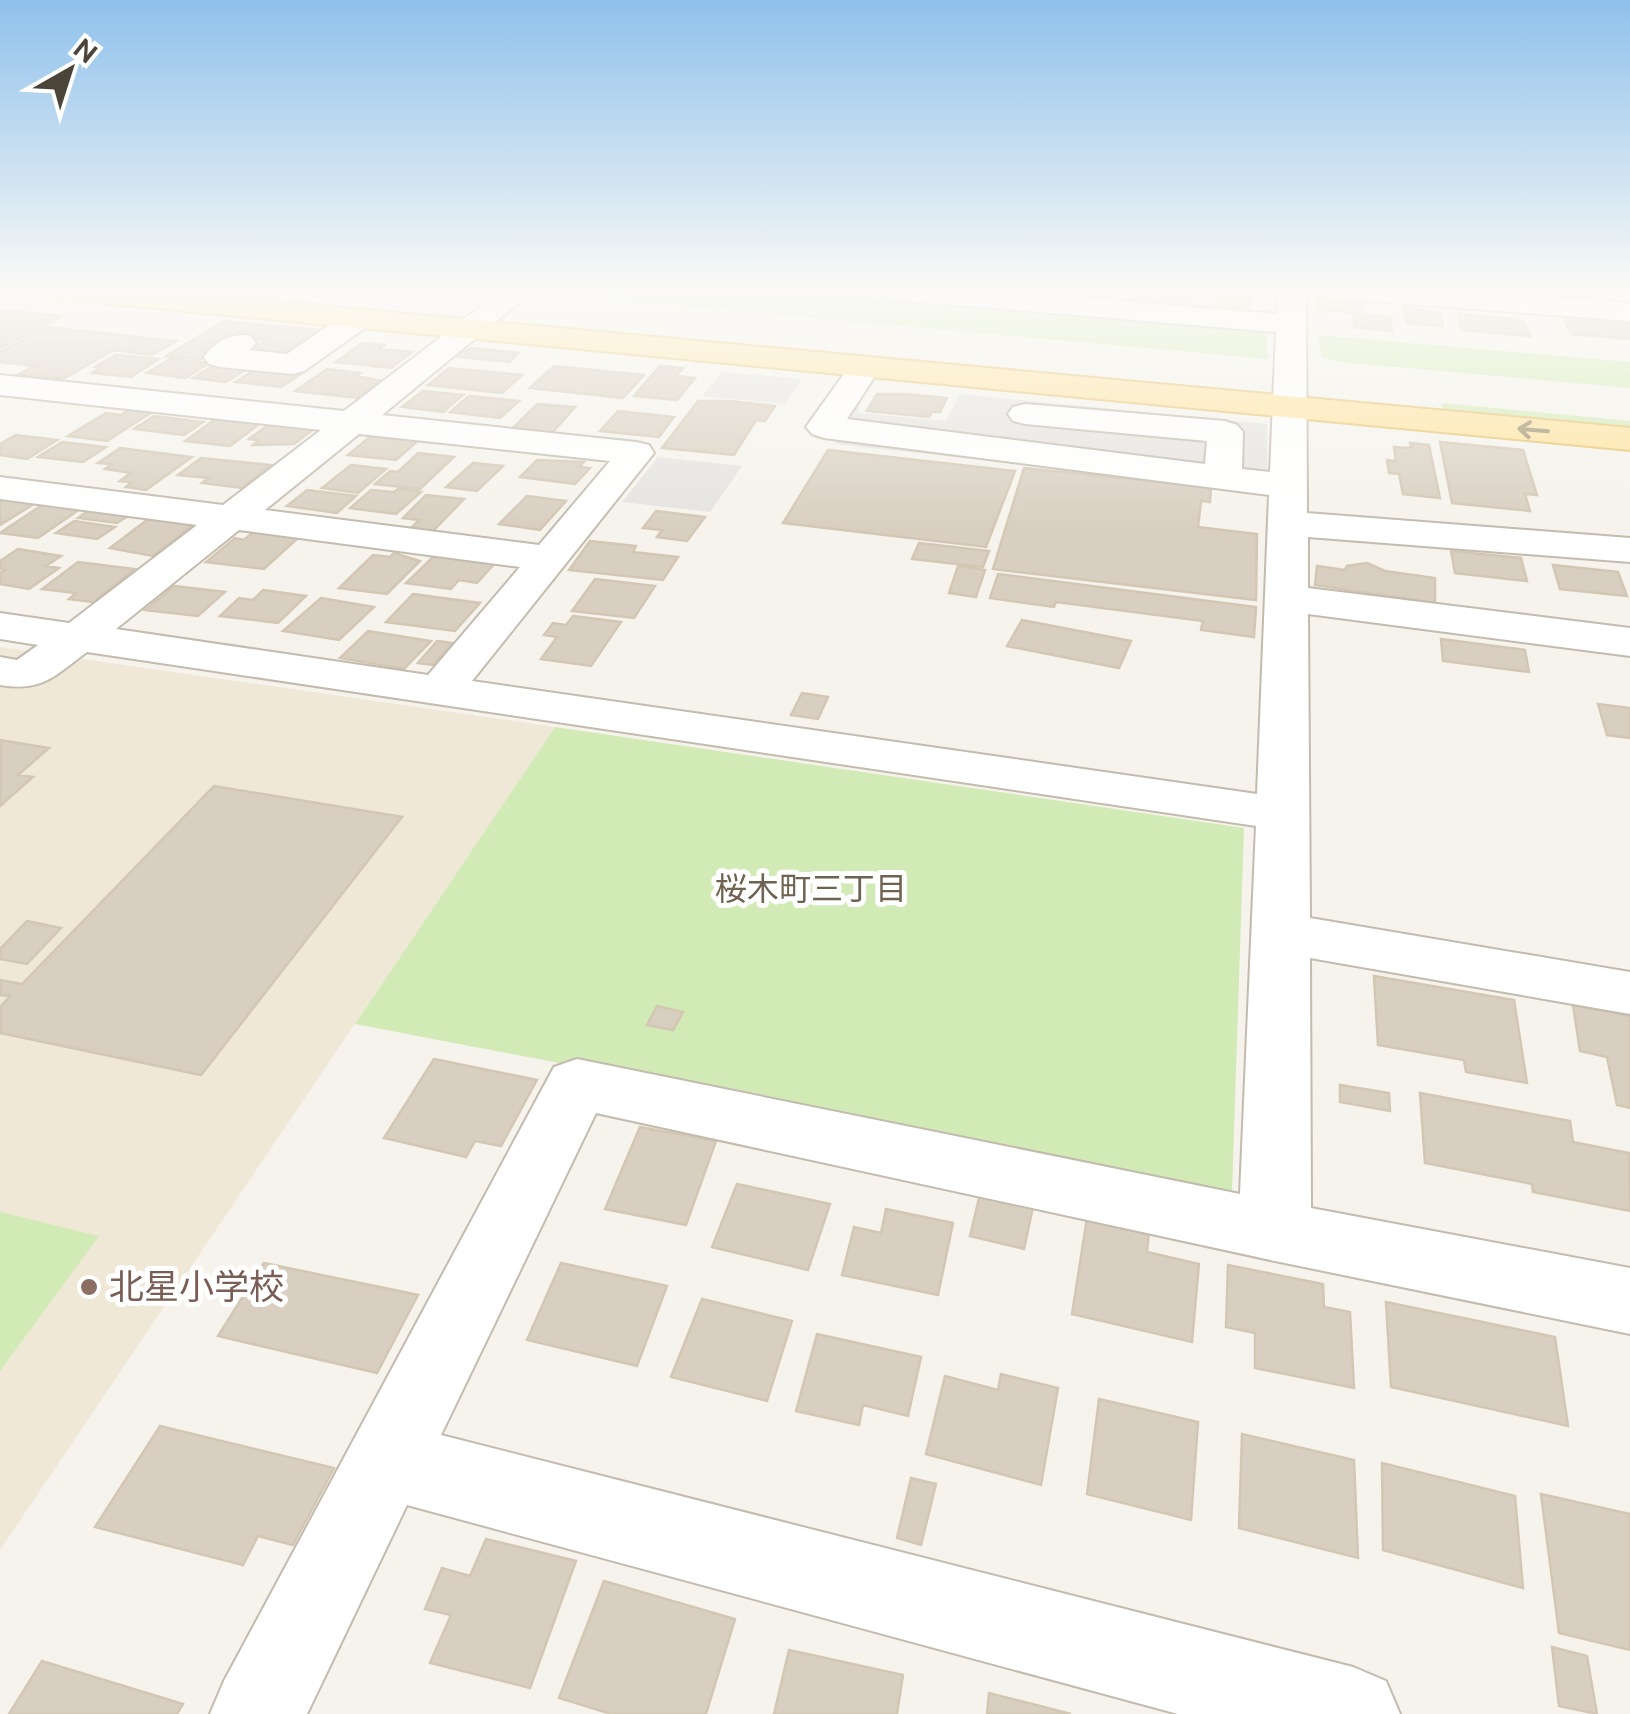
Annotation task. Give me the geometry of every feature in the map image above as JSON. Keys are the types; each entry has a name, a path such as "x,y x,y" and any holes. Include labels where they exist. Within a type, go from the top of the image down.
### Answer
{"main road":[{"path":"871,368 1030,398 1153,410 1290,392 1630,408"},
{"path":"1063,368 1290,392 1630,439"}],"street":[{"path":"0,670 26,675 79,638 420,368"},
{"path":"865,368 824,427 1223,477 1288,504 1630,550"},
{"path":"1274,1232 1293,368"},
{"path":"0,384 636,453 441,689"},
{"path":"1012,451 1030,398 1084,419 1153,410 1224,432 1223,477"},
{"path":"1135,466 1153,410"},
{"path":"1073,458 1084,419"},
{"path":"0,488 546,558"},
{"path":"1286,598 1630,642"},
{"path":"0,626 1282,814"},
{"path":"1280,933 1630,993"},
{"path":"257,1714 577,1084 1274,1232 1630,1301"},
{"path":"385,1460 1353,1714"}],"shaded area":[{"path":"722,372 802,379 785,404 702,396"},
{"path":"960,394 1267,424 1267,491 834,444 840,436 810,431 826,397 861,400 858,413 946,421"},
{"path":"658,457 742,466 710,512 622,502"},
{"name":"北星小学校","path":"0,647 555,727 0,1550"}],"green space":[{"path":"1407,368 1630,368 1630,388"},
{"path":"1442,403 1630,421 1630,427 1443,409"},
{"path":"555,727 1244,828 1232,1192 355,1024"},
{"path":"0,1212 99,1236 0,1371"}],"building":[{"path":"31,368 82,368 63,379 19,374"},
{"path":"100,368 145,368 131,377 92,373"},
{"path":"155,368 201,368 186,378 147,373"},
{"path":"209,368 248,368 226,382 193,378"},
{"path":"258,368 302,373 281,387 236,382"},
{"path":"449,368 522,375 502,393 428,385"},
{"path":"552,368 644,375 623,398 530,388"},
{"path":"658,368 683,368 676,376 695,378 677,400 634,396"},
{"path":"327,369 360,373 356,376 383,381 359,398 295,391"},
{"path":"423,391 463,395 443,412 402,407"},
{"path":"877,394 947,398 940,412 932,412 929,417 867,411"},
{"path":"469,396 519,401 500,418 450,412"},
{"path":"698,401 775,406 765,421 756,420 734,455 662,448"},
{"path":"537,404 575,407 552,433 512,429"},
{"path":"132,407 155,410 107,441 68,436 106,413 121,415"},
{"path":"618,411 674,417 659,437 600,431"},
{"path":"154,416 203,422 184,435 134,429"},
{"path":"218,417 262,422 230,446 185,441"},
{"path":"271,423 315,428 294,444 253,445 259,440 249,439"},
{"path":"16,435 57,440 27,459 0,455 0,444"},
{"path":"372,435 418,441 396,460 348,455"},
{"path":"62,442 106,447 83,462 38,457"},
{"path":"1440,442 1523,450 1537,495 1525,494 1530,511 1452,503"},
{"path":"1410,443 1429,445 1440,498 1403,494 1399,474 1389,473 1387,460 1396,461 1394,447 1411,448"},
{"path":"120,448 192,457 146,490 126,487 132,482 120,481 131,473 105,469 112,464 98,463"},
{"path":"828,450 1015,471 986,547 783,523"},
{"path":"418,453 454,457 420,489 375,484 390,471 398,472"},
{"path":"201,458 270,465 242,488 202,483 209,478 178,475"},
{"path":"537,460 584,462 579,467 590,468 575,484 520,477"},
{"path":"473,463 503,466 477,491 446,487"},
{"path":"351,465 386,469 358,493 322,488"},
{"path":"1024,468 1211,487 1210,502 1201,501 1198,527 1257,534 1256,600 993,569"},
{"path":"307,490 356,496 337,513 287,506"},
{"path":"371,490 421,492 396,514 350,508"},
{"path":"426,495 464,499 433,531 411,528 419,520 403,518"},
{"path":"527,496 566,501 540,530 499,524"},
{"path":"0,499 34,504 0,525"},
{"path":"45,503 83,507 38,538 0,533"},
{"path":"92,508 131,514 117,523 78,518"},
{"path":"656,511 705,517 687,541 657,537 662,530 643,528"},
{"path":"152,516 197,522 153,556 110,548"},
{"path":"74,521 115,527 97,539 56,533"},
{"path":"253,532 299,537 264,569 206,562 235,538 244,540"},
{"path":"590,541 636,546 633,552 678,557 663,580 569,570"},
{"path":"919,543 989,551 983,567 912,559"},
{"path":"18,549 61,556 46,566 59,568 29,589 0,584 0,573 5,570 0,569 0,561"},
{"path":"1451,551 1521,558 1527,581 1455,573"},
{"path":"394,553 420,561 387,594 339,588 373,555 390,557"},
{"path":"436,554 496,562 477,583 459,580 451,589 406,583"},
{"path":"78,562 135,569 93,602 69,599 76,593 42,589"},
{"path":"1367,563 1385,571 1435,578 1435,603 1315,585 1317,566 1345,570 1347,566"},
{"path":"1553,565 1618,572 1627,596 1560,589"},
{"path":"958,566 985,570 976,597 949,593"},
{"path":"998,574 1256,607 1254,637 1201,630 1203,621 1056,602 1054,607 990,598"},
{"path":"595,579 655,586 634,618 572,611"},
{"path":"174,586 225,592 198,616 145,610"},
{"path":"263,590 306,596 278,623 220,616 239,598 253,600"},
{"path":"413,594 480,603 455,631 386,622"},
{"path":"321,598 374,607 339,640 283,631"},
{"path":"573,616 621,622 591,666 541,659 557,637 544,635 553,623 566,625"},
{"path":"1022,620 1131,641 1119,668 1007,646"},
{"path":"368,631 431,641 404,669 340,658"},
{"path":"1441,639 1525,650 1529,672 1443,661"},
{"path":"437,641 452,643 433,665 418,663"},
{"path":"802,693 828,697 818,719 791,715"},
{"path":"1598,704 1630,708 1630,738 1607,735"},
{"path":"0,740 49,748 18,775 33,777 0,806"},
{"path":"214,786 402,817 201,1075 0,1033 0,1007 10,996 0,995 0,980 22,984"},
{"path":"27,921 61,928 27,964 0,959 0,949"},
{"path":"1374,976 1514,1000 1527,1083 1466,1072 1464,1060 1378,1045"},
{"path":"1573,1005 1630,1016 1630,1108 1617,1105 1607,1057 1580,1051"},
{"path":"657,1006 683,1012 673,1030 647,1025"},
{"path":"434,1059 537,1080 501,1146 475,1141 466,1157 384,1138"},
{"path":"1340,1085 1389,1093 1390,1111 1340,1102"},
{"path":"1420,1093 1570,1121 1573,1142 1629,1153 1630,1211 1533,1192 1532,1184 1425,1163"},
{"path":"640,1127 716,1141 686,1225 605,1209"},
{"path":"737,1184 830,1204 808,1270 712,1247"},
{"path":"980,1194 1033,1207 1024,1249 970,1236"},
{"path":"886,1209 953,1223 938,1295 842,1275 854,1227 881,1233"},
{"path":"1087,1218 1149,1232 1147,1252 1199,1264 1192,1342 1072,1314"},
{"path":"264,1263 418,1295 377,1373 218,1336"},
{"path":"561,1263 667,1286 637,1366 527,1340"},
{"path":"1228,1265 1323,1284 1324,1307 1350,1312 1354,1388 1255,1368 1255,1333 1226,1327"},
{"path":"702,1299 792,1321 767,1401 671,1377"},
{"path":"1386,1302 1555,1337 1568,1426 1391,1387"},
{"path":"817,1334 921,1357 908,1416 863,1405 859,1425 796,1411"},
{"path":"1001,1374 1058,1388 1041,1485 926,1454 945,1376 998,1390"},
{"path":"1099,1399 1198,1422 1191,1520 1087,1494"},
{"path":"160,1426 334,1468 293,1545 258,1536 243,1565 95,1527"},
{"path":"1242,1434 1354,1460 1358,1558 1239,1528"},
{"path":"1382,1463 1515,1496 1523,1588 1383,1550"},
{"path":"911,1478 936,1484 921,1545 897,1538"},
{"path":"1541,1494 1630,1514 1630,1650 1559,1633"},
{"path":"486,1539 576,1561 530,1688 430,1663 451,1615 425,1609 442,1568 470,1576"},
{"path":"604,1581 735,1619 706,1714 611,1714 559,1698"},
{"path":"1552,1647 1587,1656 1597,1714 1559,1706"},
{"path":"789,1650 903,1675 897,1714 774,1714"},
{"path":"42,1661 183,1704 177,1714 9,1714"},
{"path":"989,1693 1071,1714 987,1714"}],"place":[{"name":"北星小学校","path":"89,1287"}],"district":[{"name":"桜木町三丁目","path":"811,889"}]}
